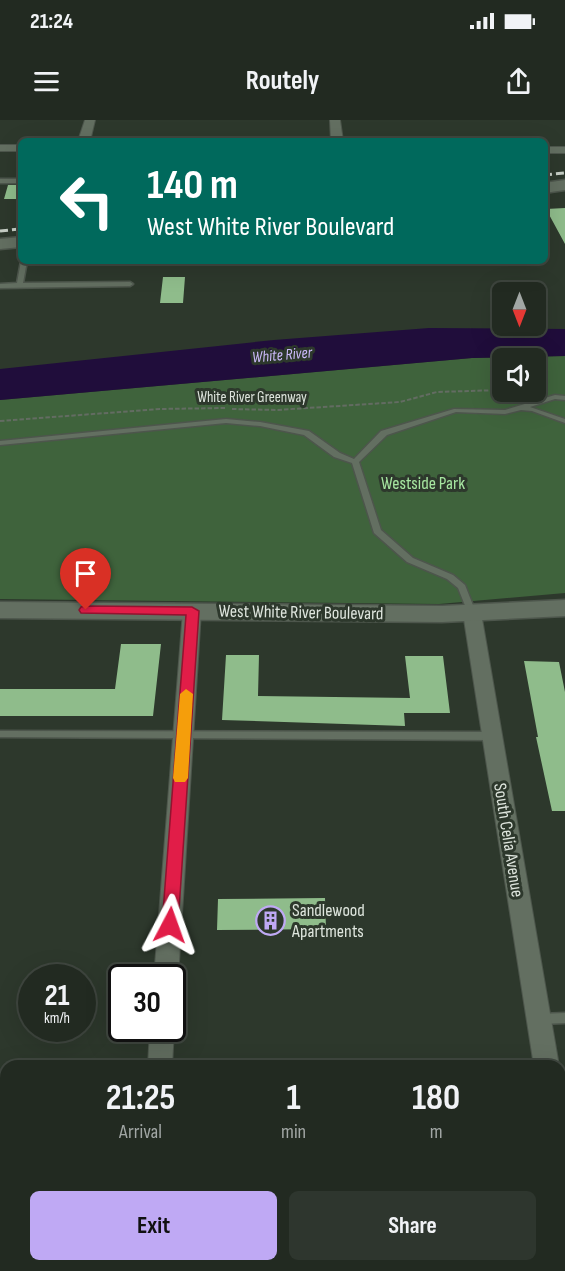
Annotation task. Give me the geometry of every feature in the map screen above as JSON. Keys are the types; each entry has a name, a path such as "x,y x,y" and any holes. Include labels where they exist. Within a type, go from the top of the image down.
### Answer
{"main road":[{"path":"548,188 565,186"},
{"path":"0,244 18,242"}],"street":[{"path":"85,138 90,120"},
{"path":"335,120 337,138"},
{"path":"0,148 18,148"},
{"path":"548,150 565,150"},
{"name":"West White River Boulevard","path":"0,610 472,613 565,608"},
{"path":"167,964 192,611"},
{"name":"South Celia Avenue","path":"472,613 546,1060"},
{"path":"160,1060 161,1042"}],"lane":[{"path":"0,181 18,181"},
{"path":"20,285 24,264"},
{"path":"0,286 130,284"},
{"path":"355,462 384,434 445,413 456,410 505,412 555,397 565,398"},
{"path":"518,408 533,409 565,421"},
{"path":"0,443 226,421 260,424 306,433 337,455 355,462"},
{"path":"355,462 377,531 410,560 450,578 462,587 472,613"},
{"path":"0,734 492,736"},
{"path":"539,1019 565,1018"}],"path":[{"name":"White River Greenway","path":"0,422 199,407 277,410 400,402 437,392 492,390"}],"green space":[{"name":"Westside Park","path":"546,356 565,356 565,593 439,604 0,599 0,400 492,358 492,402 546,402"}],"water":[{"name":"White River","path":"429,328 492,328 492,336 546,336 546,329 565,329 565,356 546,356 546,348 492,348 492,358 0,400 0,369 274,340"}],"building":[{"path":"8,185 18,185 18,199 4,199"},
{"path":"565,208 565,244 548,213 548,209"},
{"path":"163,277 185,277 183,303 160,303"},
{"path":"121,644 161,644 153,716 0,716 0,689 115,689"},
{"path":"226,655 259,655 258,696 410,698 405,656 443,656 450,713 404,713 405,726 222,720"},
{"path":"524,661 559,662 565,692 565,811 552,811 536,737 538,737"},
{"name":"Sandlewood Apartments","path":"325,898 326,929 217,930 218,899"}],"railway":[{"path":"548,175 565,173"},
{"path":"0,231 18,229"}],"slow traffic":[{"path":"180,778 186,694"}],"place":[{"name":"Sandlewood Apartments","path":"271,920"}],"route":[{"path":"86,610 192,611 170,925"}]}
